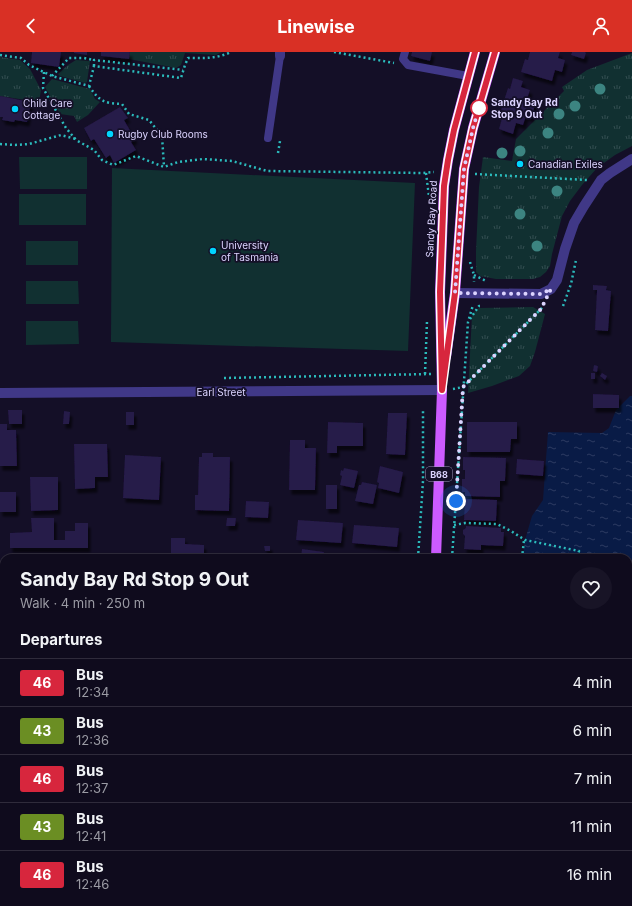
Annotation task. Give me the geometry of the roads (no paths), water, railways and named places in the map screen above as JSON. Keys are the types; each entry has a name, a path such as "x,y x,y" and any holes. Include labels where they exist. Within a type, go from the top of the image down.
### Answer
{"main road":[{"name":"Sandy Bay Road","path":"436,554 442,390 440,292 444,186 454,130 475,52"},
{"name":"Sandy Bay Road","path":"442,390 455,293 464,169 473,128 495,52"},
{"path":"440,292 455,293"}],"street":[{"path":"455,293 541,294 551,289 557,280 565,249 574,224 584,206 601,180 632,159"},
{"name":"Earl Street","path":"0,393 442,390"}],"lane":[{"path":"405,52 404,59 408,65 468,76"},
{"path":"268,138 280,54"}],"water":[{"path":"630,396 632,396 632,554 523,554 525,540 532,516 543,500 548,432 602,433 609,428 616,410"}],"place":[{"name":"Sandy Bay Rd Stop 9 Out","path":"479,108"},
{"name":"Child Care Cottage","path":"15,109"},
{"name":"Rugby Club Rooms","path":"110,134"},
{"name":"Canadian Exiles","path":"520,164"},
{"name":"University of Tasmania","path":"213,251"}]}
